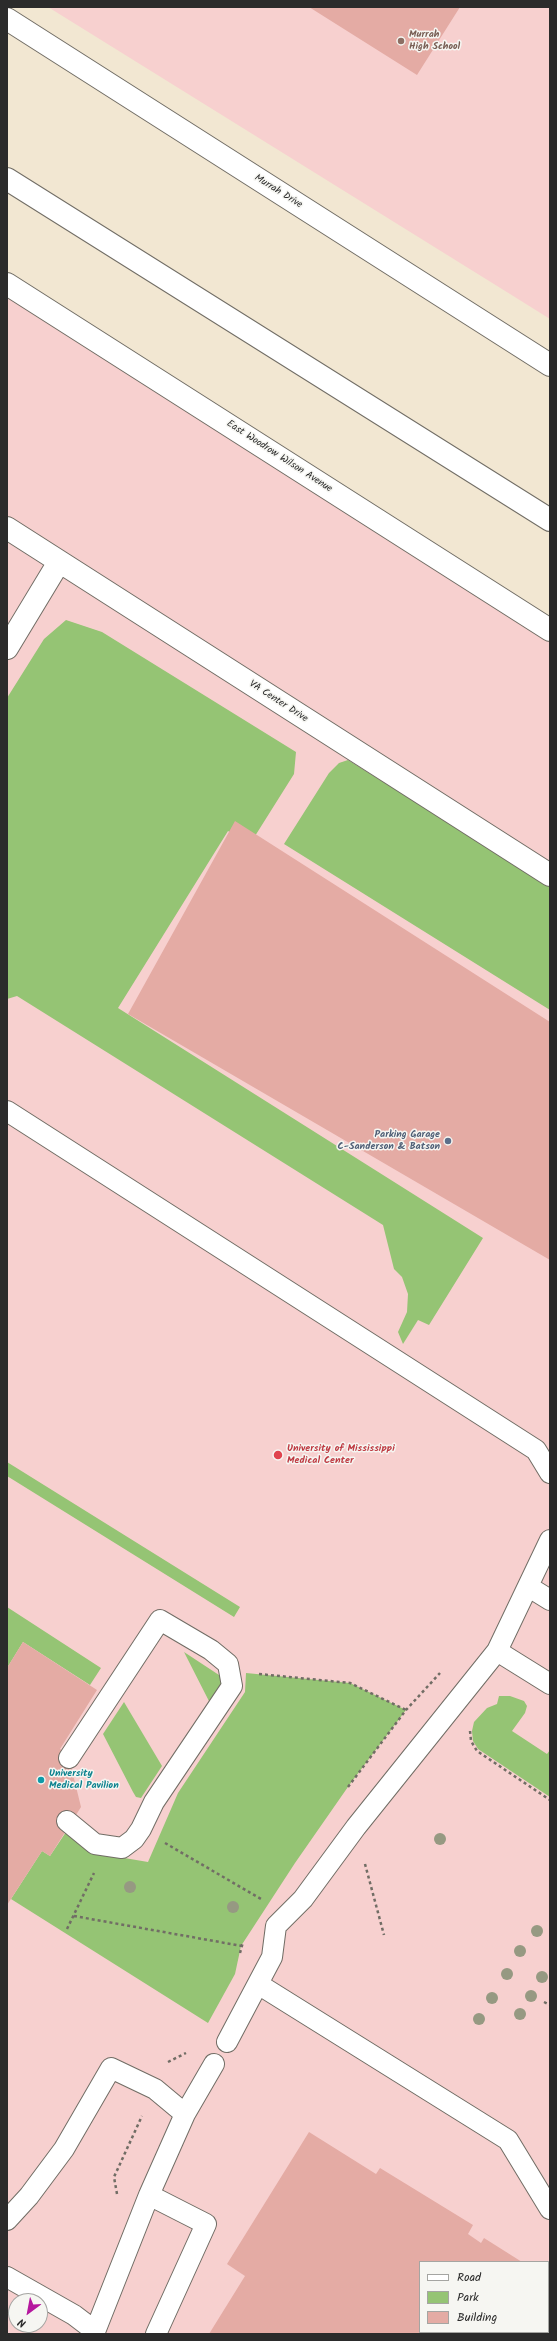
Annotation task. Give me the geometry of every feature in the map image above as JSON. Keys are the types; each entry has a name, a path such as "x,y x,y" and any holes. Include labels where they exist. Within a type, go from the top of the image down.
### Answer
{"street":[{"name":"Murrah Drive","path":"7,19 550,365"},
{"path":"7,179 550,520"},
{"name":"East Woodrow Wilson Avenue","path":"7,284 550,630"},
{"name":"VA Center Drive","path":"7,528 550,875"},
{"path":"7,648 59,562"}],"lane":[{"path":"7,1111 536,1450 550,1473"},
{"path":"227,2042 272,1957 276,1926 303,1899 356,1827 497,1652 550,1540"},
{"path":"529,1587 550,1600"},
{"path":"67,1820 95,1844 122,1848 134,1839 141,1829 154,1802 232,1686 228,1664 211,1650 160,1620 69,1758"},
{"path":"497,1652 550,1684"},
{"path":"258,1984 508,2140 550,2209"},
{"path":"7,2277 74,2315 95,2333 149,2194 185,2114 214,2064"},
{"path":"7,2220 30,2196 64,2149 111,2068 155,2089 185,2114"},
{"path":"149,2194 206,2224 156,2334"}],"path":[{"path":"228,1664 246,1673 350,1683 406,1710"},
{"path":"470,1728 471,1741 477,1751 550,1800"},
{"path":"141,1829 268,1903"},
{"path":"67,1929 107,1846"},
{"path":"74,1916 241,1946 272,1957"},
{"path":"544,2002 550,2005"}],"shaded area":[{"path":"48,7 550,7 550,319 510,294"},
{"name":"University of Mississippi Medical Center","path":"7,284 550,628 550,2334 7,2334"}],"green space":[{"path":"66,620 102,632 296,752 294,774 250,844 228,831 118,1008 483,1238 429,1325 418,1320 403,1344 398,1332 407,1312 408,1294 402,1277 394,1269 383,1225 17,996 7,999 7,698 44,639"},
{"path":"348,760 550,886 550,1010 284,844 329,773 339,763"},
{"path":"7,1462 240,1607 234,1617 7,1476"},
{"path":"7,1607 101,1668 90,1685 23,1642 7,1668"},
{"path":"184,1652 219,1675 222,1683 213,1709"},
{"path":"246,1673 350,1683 406,1710 350,1784 295,1863 241,1946 235,1974 208,2023 11,1899 42,1851 50,1856 66,1832 89,1852 148,1862 178,1793 245,1692"},
{"path":"499,1696 510,1696 524,1701 527,1706 525,1713 512,1731 547,1754 550,1750 550,1797 478,1749 473,1741 472,1731 474,1722 487,1708 497,1704"},
{"path":"124,1702 162,1766 141,1798 136,1797 133,1792 103,1734"}],"building":[{"name":"Murrah High School","path":"309,7 460,7 417,75"},
{"name":"Parking Garage C-Sanderson & Batson","path":"235,821 550,1022 550,1260 128,1014"},
{"name":"University Medical Pavilion","path":"23,1642 97,1690 60,1749 68,1754 81,1807 50,1856 42,1851 7,1905 7,1668"},
{"path":"309,2132 376,2174 380,2168 473,2225 468,2234 481,2243 484,2238 520,2261 419,2261 419,2333 549,2333 549,2290 550,2334 209,2334 245,2276 227,2264"}],"place":[{"name":"Murrah High School","path":"401,41"},
{"name":"Parking Garage C-Sanderson & Batson","path":"448,1141"},
{"name":"University of Mississippi Medical Center","path":"278,1455"},
{"name":"University Medical Pavilion","path":"41,1780"}]}
